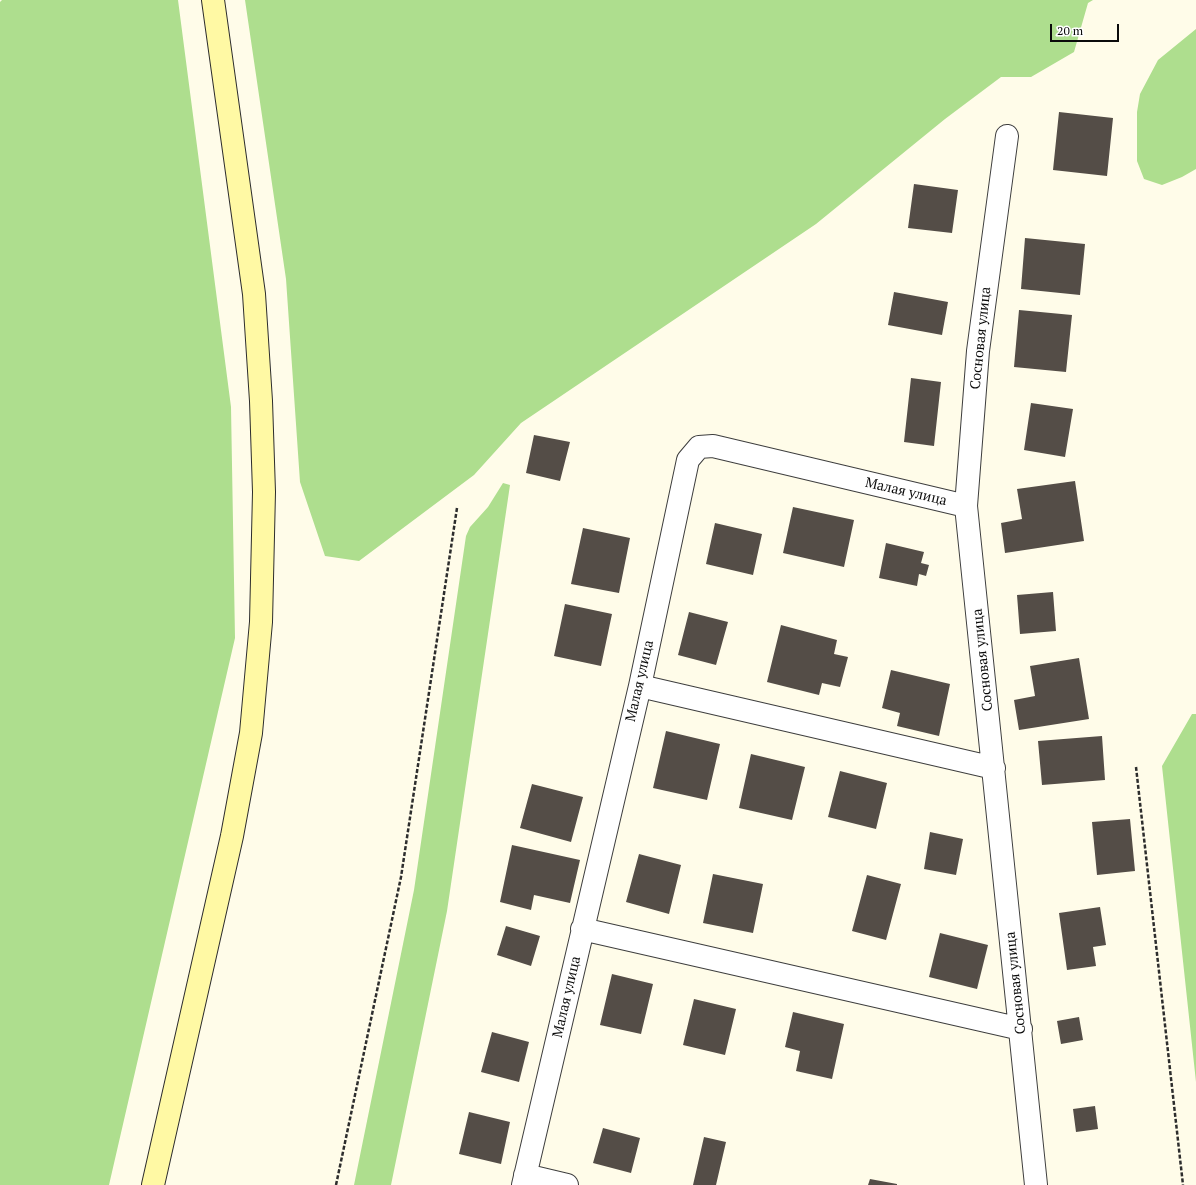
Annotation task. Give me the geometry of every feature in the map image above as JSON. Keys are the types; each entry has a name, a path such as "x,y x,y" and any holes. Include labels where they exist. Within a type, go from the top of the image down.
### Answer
{"main road":[{"path":"153,1185 232,836 251,733 261,622 264,492 261,401 254,301 213,0"}],"street":[{"name":"Сосновая улица","path":"1007,136 978,351 966,506 1036,1185"},
{"name":"Малая улица","path":"524,1180 640,686 688,460 698,447 713,446 966,506"},
{"path":"640,686 994,768"},
{"path":"582,929 1021,1029"},
{"path":"524,1180 567,1185"}],"path":[{"path":"336,1185 401,877 457,508"},
{"path":"1136,767 1183,1185"}],"green space":[{"path":"2,0 178,0 231,407 235,638 109,1185 0,1185 0,2"},
{"path":"245,0 1093,0 1088,3 1074,52 1031,77 1001,77 945,119 816,224 521,423 474,475 359,561 325,556 300,482 286,279"},
{"path":"1196,29 1196,169 1182,177 1162,185 1144,179 1137,161 1137,112 1140,94 1158,60"},
{"path":"503,483 510,485 447,911 391,1185 354,1185 414,890 466,536 470,527 488,507"},
{"path":"1192,714 1196,714 1196,1082 1162,766"}],"building":[{"path":"1059,112 1113,118 1107,176 1053,170"},
{"path":"914,184 958,190 952,233 908,228"},
{"path":"1025,238 1085,244 1080,295 1021,289"},
{"path":"894,292 948,302 942,335 888,325"},
{"path":"1019,310 1072,315 1066,372 1014,367"},
{"path":"911,378 941,382 934,446 904,442"},
{"path":"1031,403 1073,409 1065,457 1024,450"},
{"path":"534,435 570,442 560,481 526,473"},
{"path":"1075,481 1084,541 1005,553 1001,523 1022,519 1017,489"},
{"path":"793,507 854,520 844,567 783,553"},
{"path":"715,523 762,534 753,575 706,564"},
{"path":"583,528 630,538 619,593 571,584"},
{"path":"886,543 924,552 921,563 929,565 926,576 919,574 917,586 879,578"},
{"path":"1053,592 1056,631 1020,634 1017,595"},
{"path":"565,604 612,614 601,666 554,656"},
{"path":"689,612 728,622 716,665 678,655"},
{"path":"781,625 837,640 834,654 848,657 840,687 822,683 819,695 767,682"},
{"path":"1079,658 1089,719 1019,730 1014,700 1035,696 1030,666"},
{"path":"891,670 950,684 939,736 897,726 900,713 882,708"},
{"path":"666,731 720,744 707,800 653,788"},
{"path":"1102,736 1105,780 1042,785 1038,741"},
{"path":"751,754 805,767 792,820 739,808"},
{"path":"840,771 887,783 876,829 828,817"},
{"path":"532,784 583,797 571,842 520,828"},
{"path":"1130,819 1135,871 1097,875 1092,822"},
{"path":"930,832 963,839 956,875 924,869"},
{"path":"512,845 580,860 570,903 534,895 531,910 500,902"},
{"path":"639,854 681,865 669,914 626,902"},
{"path":"713,874 763,884 753,933 703,923"},
{"path":"867,875 901,884 886,940 852,931"},
{"path":"1100,907 1106,945 1093,947 1096,966 1067,970 1059,913"},
{"path":"506,926 540,936 531,966 497,955"},
{"path":"940,933 988,945 977,989 929,977"},
{"path":"612,974 653,984 641,1034 600,1025"},
{"path":"694,999 736,1009 725,1055 683,1045"},
{"path":"793,1012 844,1024 832,1079 796,1071 800,1051 785,1047"},
{"path":"1079,1017 1083,1040 1061,1044 1057,1021"},
{"path":"492,1032 529,1042 519,1082 481,1072"},
{"path":"1095,1106 1098,1129 1076,1132 1073,1109"},
{"path":"469,1112 510,1122 501,1164 459,1154"},
{"path":"603,1128 640,1138 631,1173 593,1163"},
{"path":"704,1137 726,1142 716,1185 693,1185"},
{"path":"870,1179 897,1184 897,1185 868,1185"}]}
